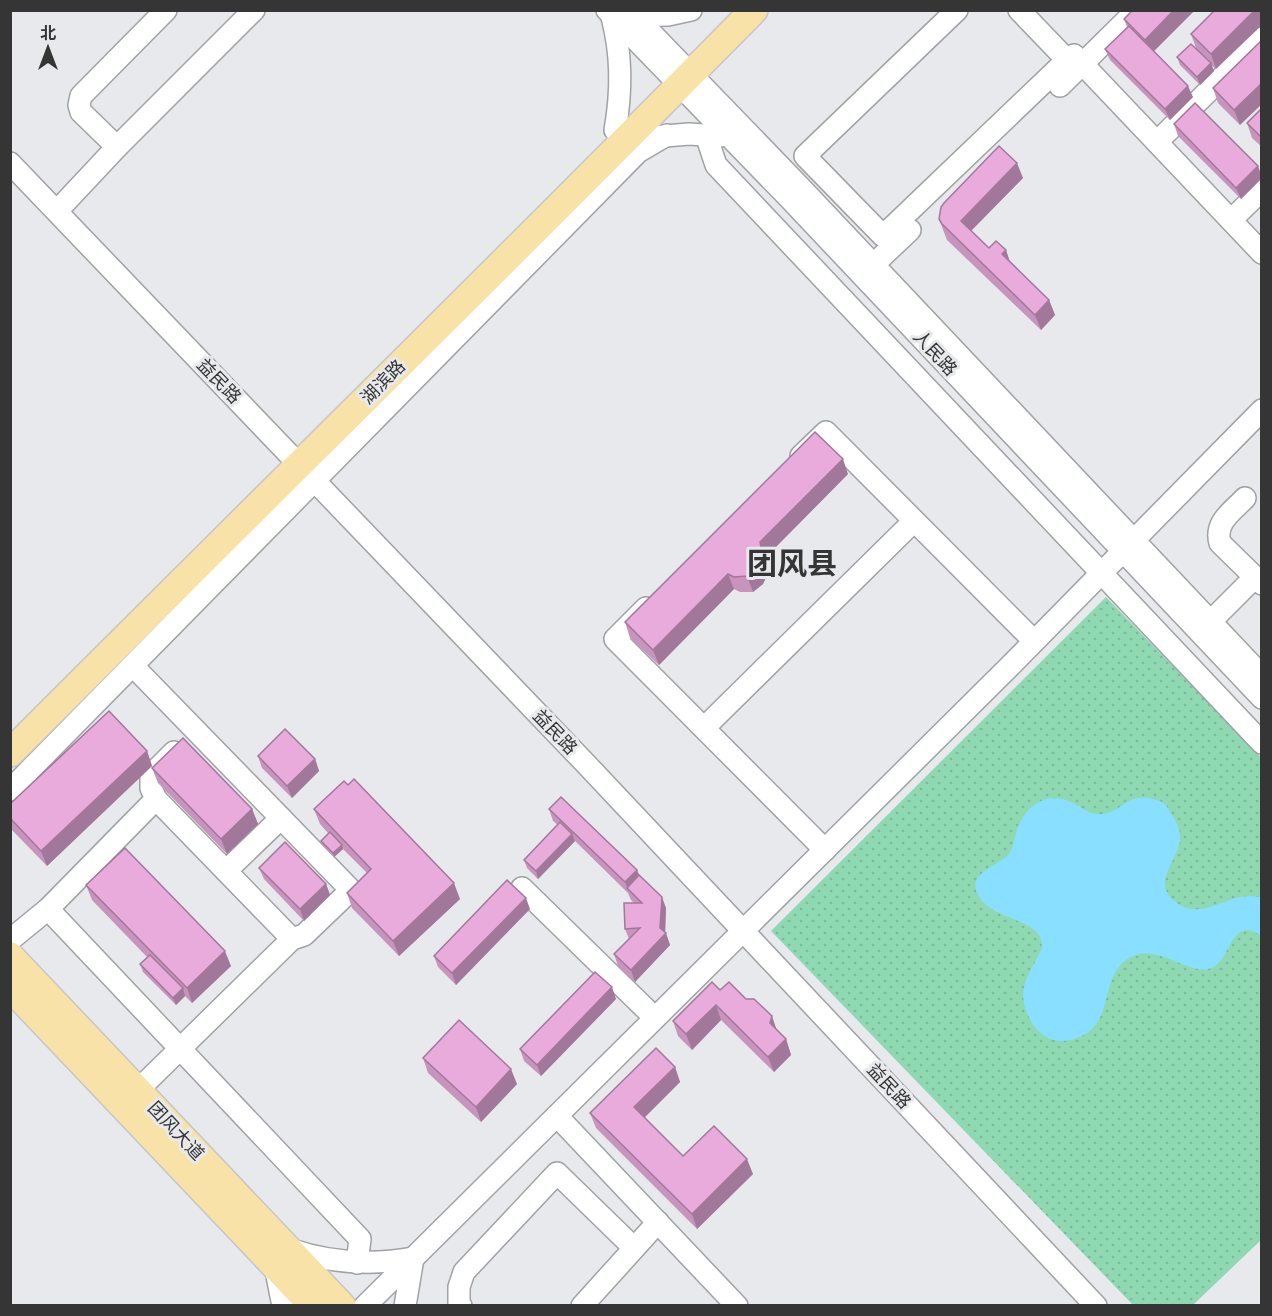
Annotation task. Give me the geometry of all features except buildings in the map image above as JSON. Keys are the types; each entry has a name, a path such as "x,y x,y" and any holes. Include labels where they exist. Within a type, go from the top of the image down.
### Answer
{"main road":[{"name":"湖滨路","path":"680,75 733,10"},
{"name":"湖滨路","path":"10,753 301,467 680,75 754,10"},
{"name":"湖滨路","path":"10,731 301,467"},
{"name":"团风大道","path":"10,956 138,1090 282,1257 313,1305"},
{"name":"团风大道","path":"10,987 282,1257 342,1305"}],"street":[{"path":"117,147 81,111 79,100 166,10"},
{"path":"57,211 117,147 254,10"},
{"path":"691,10 668,15 620,13 620,136 729,137"},
{"path":"957,10 805,156 883,236 1066,60 1019,10"},
{"path":"1032,10 1262,253"},
{"path":"873,266 1137,10"},
{"name":"人民路","path":"620,13 873,266 1128,546 1262,698"},
{"path":"1157,142 1262,38"},
{"name":"人民路","path":"680,75 729,137 1128,546 1210,622 1262,676"},
{"path":"10,790 134,666 301,467 638,152 667,135"},
{"path":"706,135 716,165 1262,743"},
{"name":"益民路","path":"10,163 743,931 1096,1305"},
{"path":"1231,220 1262,190"},
{"path":"365,1305 825,850 1262,410"},
{"path":"783,473 826,432 1034,641"},
{"path":"1210,622 1258,580 1220,543 1219,537 1221,523 1245,498"},
{"path":"704,728 914,521"},
{"path":"657,597 615,639 825,850"},
{"path":"134,666 351,890 304,935 292,939 138,1090"},
{"path":"196,731 151,775 151,788 156,799 292,939"},
{"path":"10,940 48,909 156,799"},
{"path":"226,871 281,818"},
{"path":"522,888 655,1018"},
{"path":"48,909 360,1239 357,1263"},
{"path":"557,1116 737,1305"},
{"path":"461,1305 459,1304 459,1287 464,1272 558,1173 634,1248"},
{"path":"582,1305 658,1222"},
{"path":"283,1305 282,1257 357,1263 413,1258"},
{"path":"405,1305 413,1258"}],"green space":[{"path":"1106,597 1261,757 1261,1240 1193,1305 1133,1305 771,931"}],"water":[{"path":"1050,798 1066,800 1098,814 1115,810 1139,798 1162,802 1174,818 1180,833 1179,845 1166,876 1166,891 1171,898 1190,909 1200,909 1238,897 1259,897 1261,898 1261,935 1249,930 1242,931 1232,941 1220,961 1208,969 1190,967 1149,954 1139,954 1129,958 1119,966 1113,976 1102,1012 1097,1023 1089,1032 1065,1041 1044,1036 1029,1018 1023,998 1025,983 1042,948 1040,936 1034,929 986,905 976,889 976,882 984,872 1009,854 1020,823 1031,807"}],"district":[{"name":"团风县","path":"792,564"}]}
